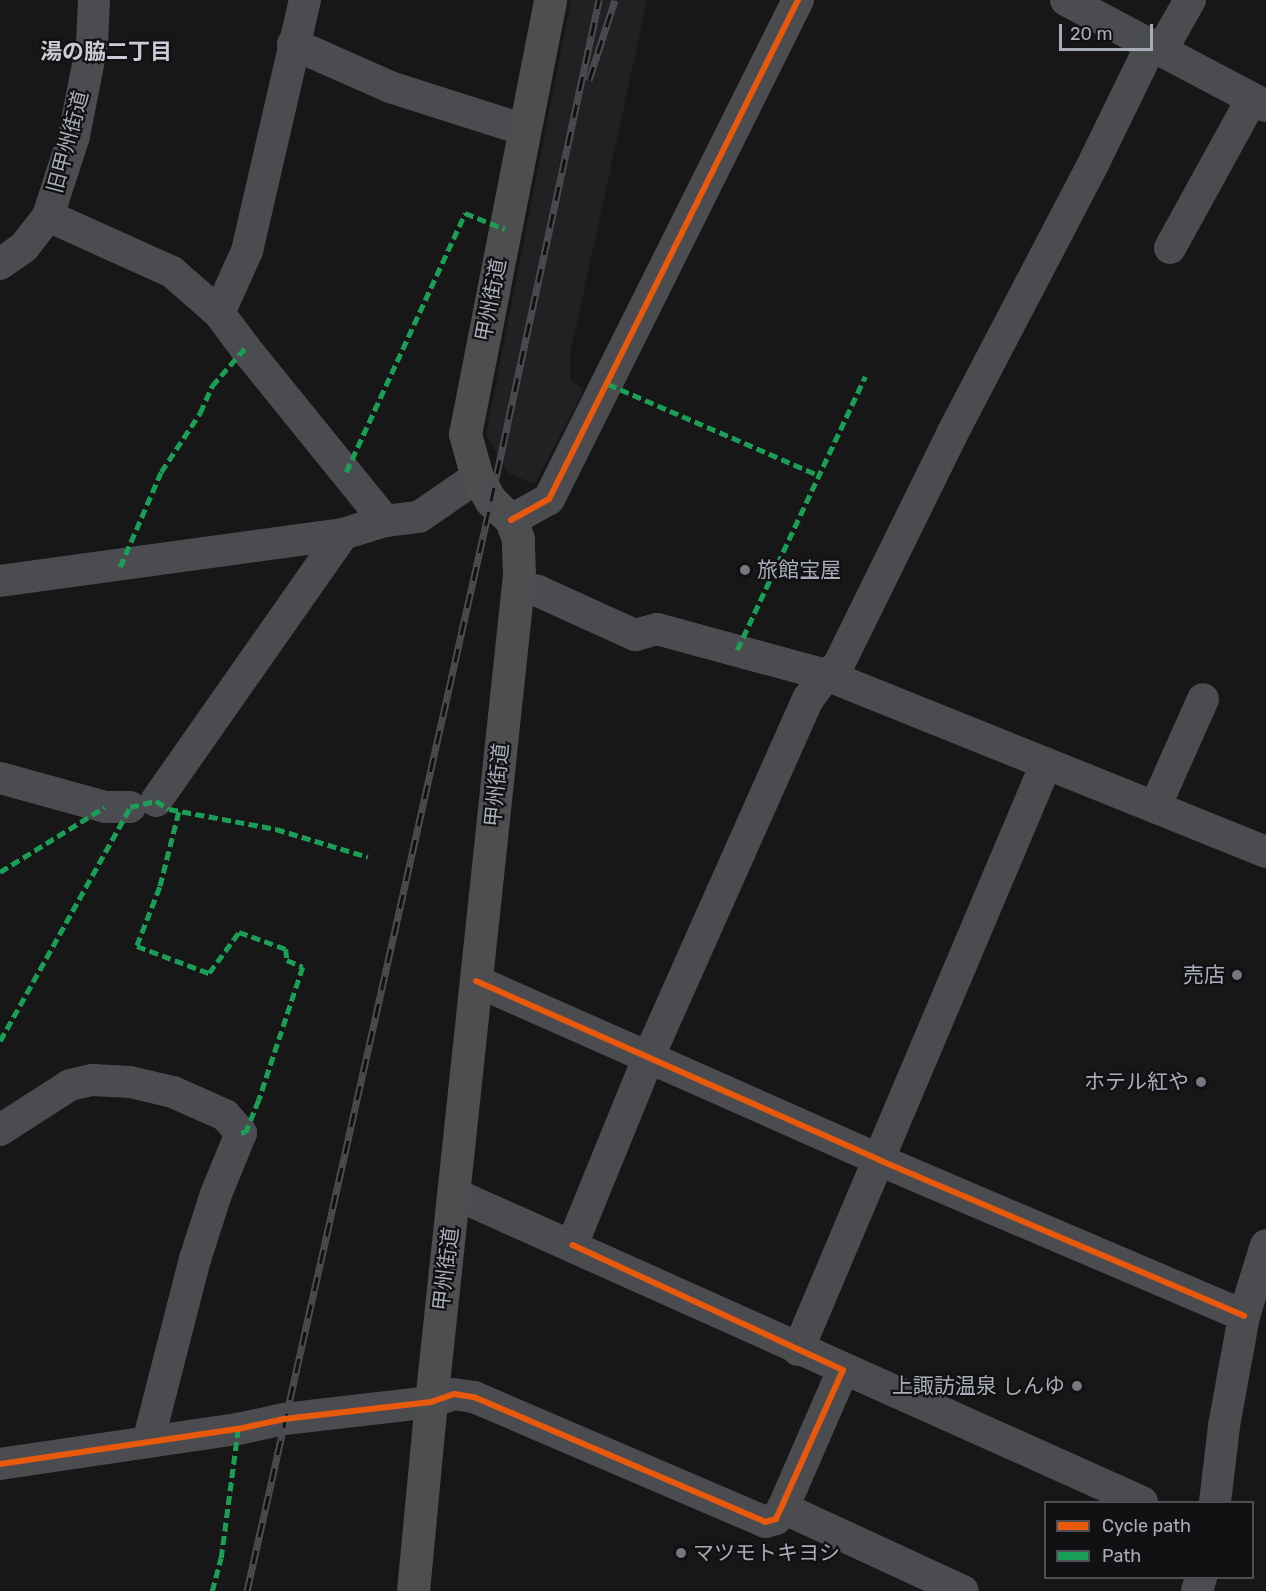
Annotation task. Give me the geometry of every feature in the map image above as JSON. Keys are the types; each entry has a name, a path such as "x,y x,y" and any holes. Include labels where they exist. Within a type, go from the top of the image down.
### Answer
{"highway":[{"name":"甲州街道","path":"413,1591 518,587 518,539 511,520 490,501 477,477 465,434 550,0"}],"street":[{"name":"旧甲州街道","path":"0,264 24,248 48,216 74,136 92,44 94,0"},
{"path":"219,313 247,251 305,0"},
{"path":"511,520 549,499 798,0"},
{"path":"1066,0 1259,102 1170,248"},
{"path":"572,1245 649,1056 808,699 826,675 838,666 962,414 1095,160 1156,48 1190,0"},
{"path":"293,44 390,87 525,130"},
{"path":"48,216 172,272 219,313 385,520"},
{"path":"0,581 343,534 385,520 420,517 477,477"},
{"path":"0,778 105,807 143,804 343,534"},
{"path":"518,587 538,591 635,635 657,629 826,675 1266,852"},
{"path":"1155,807 1203,699"},
{"path":"798,1350 1046,764"},
{"path":"476,981 879,1160 1244,1316"},
{"path":"0,1130 70,1085 92,1080 130,1082 173,1092 225,1114 241,1133 216,1194 195,1259 148,1442"},
{"path":"455,1194 1138,1501"},
{"path":"1215,1501 1224,1426 1244,1316 1266,1245"},
{"path":"0,1464 238,1429 284,1419 431,1402 454,1394 474,1397 765,1522 776,1519 783,1508 843,1370"},
{"path":"783,1508 963,1591"}],"shaded area":[{"path":"571,0 647,0 570,355 570,379 584,389 535,484 509,474 486,434"}],"railway":[{"path":"247,1591 491,501 599,0"},
{"path":"589,80 615,0"}],"marked path":[{"path":"346,472 465,213 505,229"},
{"path":"120,567 161,472 200,413 212,386 245,348"},
{"path":"737,650 865,377"},
{"path":"608,384 818,475"},
{"path":"0,1041 130,807 156,801 169,809 276,829 368,857"},
{"path":"0,872 105,807"},
{"path":"179,812 160,887 137,946 209,973 239,932 286,949 287,960 303,967 259,1100 246,1132 241,1133"},
{"path":"212,1591 221,1558 238,1429"}],"cycle path":[{"path":"511,520 549,499 798,0"},
{"path":"476,981 879,1160 1244,1316"},
{"path":"0,1464 238,1429 284,1419 431,1402 454,1394 474,1397 765,1522 776,1519 843,1370 572,1245"}],"place":[{"name":"旅館宝屋","path":"745,570"},
{"name":"売店","path":"1237,975"},
{"name":"ホテル紅や","path":"1201,1082"},
{"name":"上諏訪温泉 しんゆ","path":"1077,1386"},
{"name":"マツモトキヨシ","path":"681,1553"}],"district":[{"name":"湯の脇二丁目","path":"106,52"}]}
